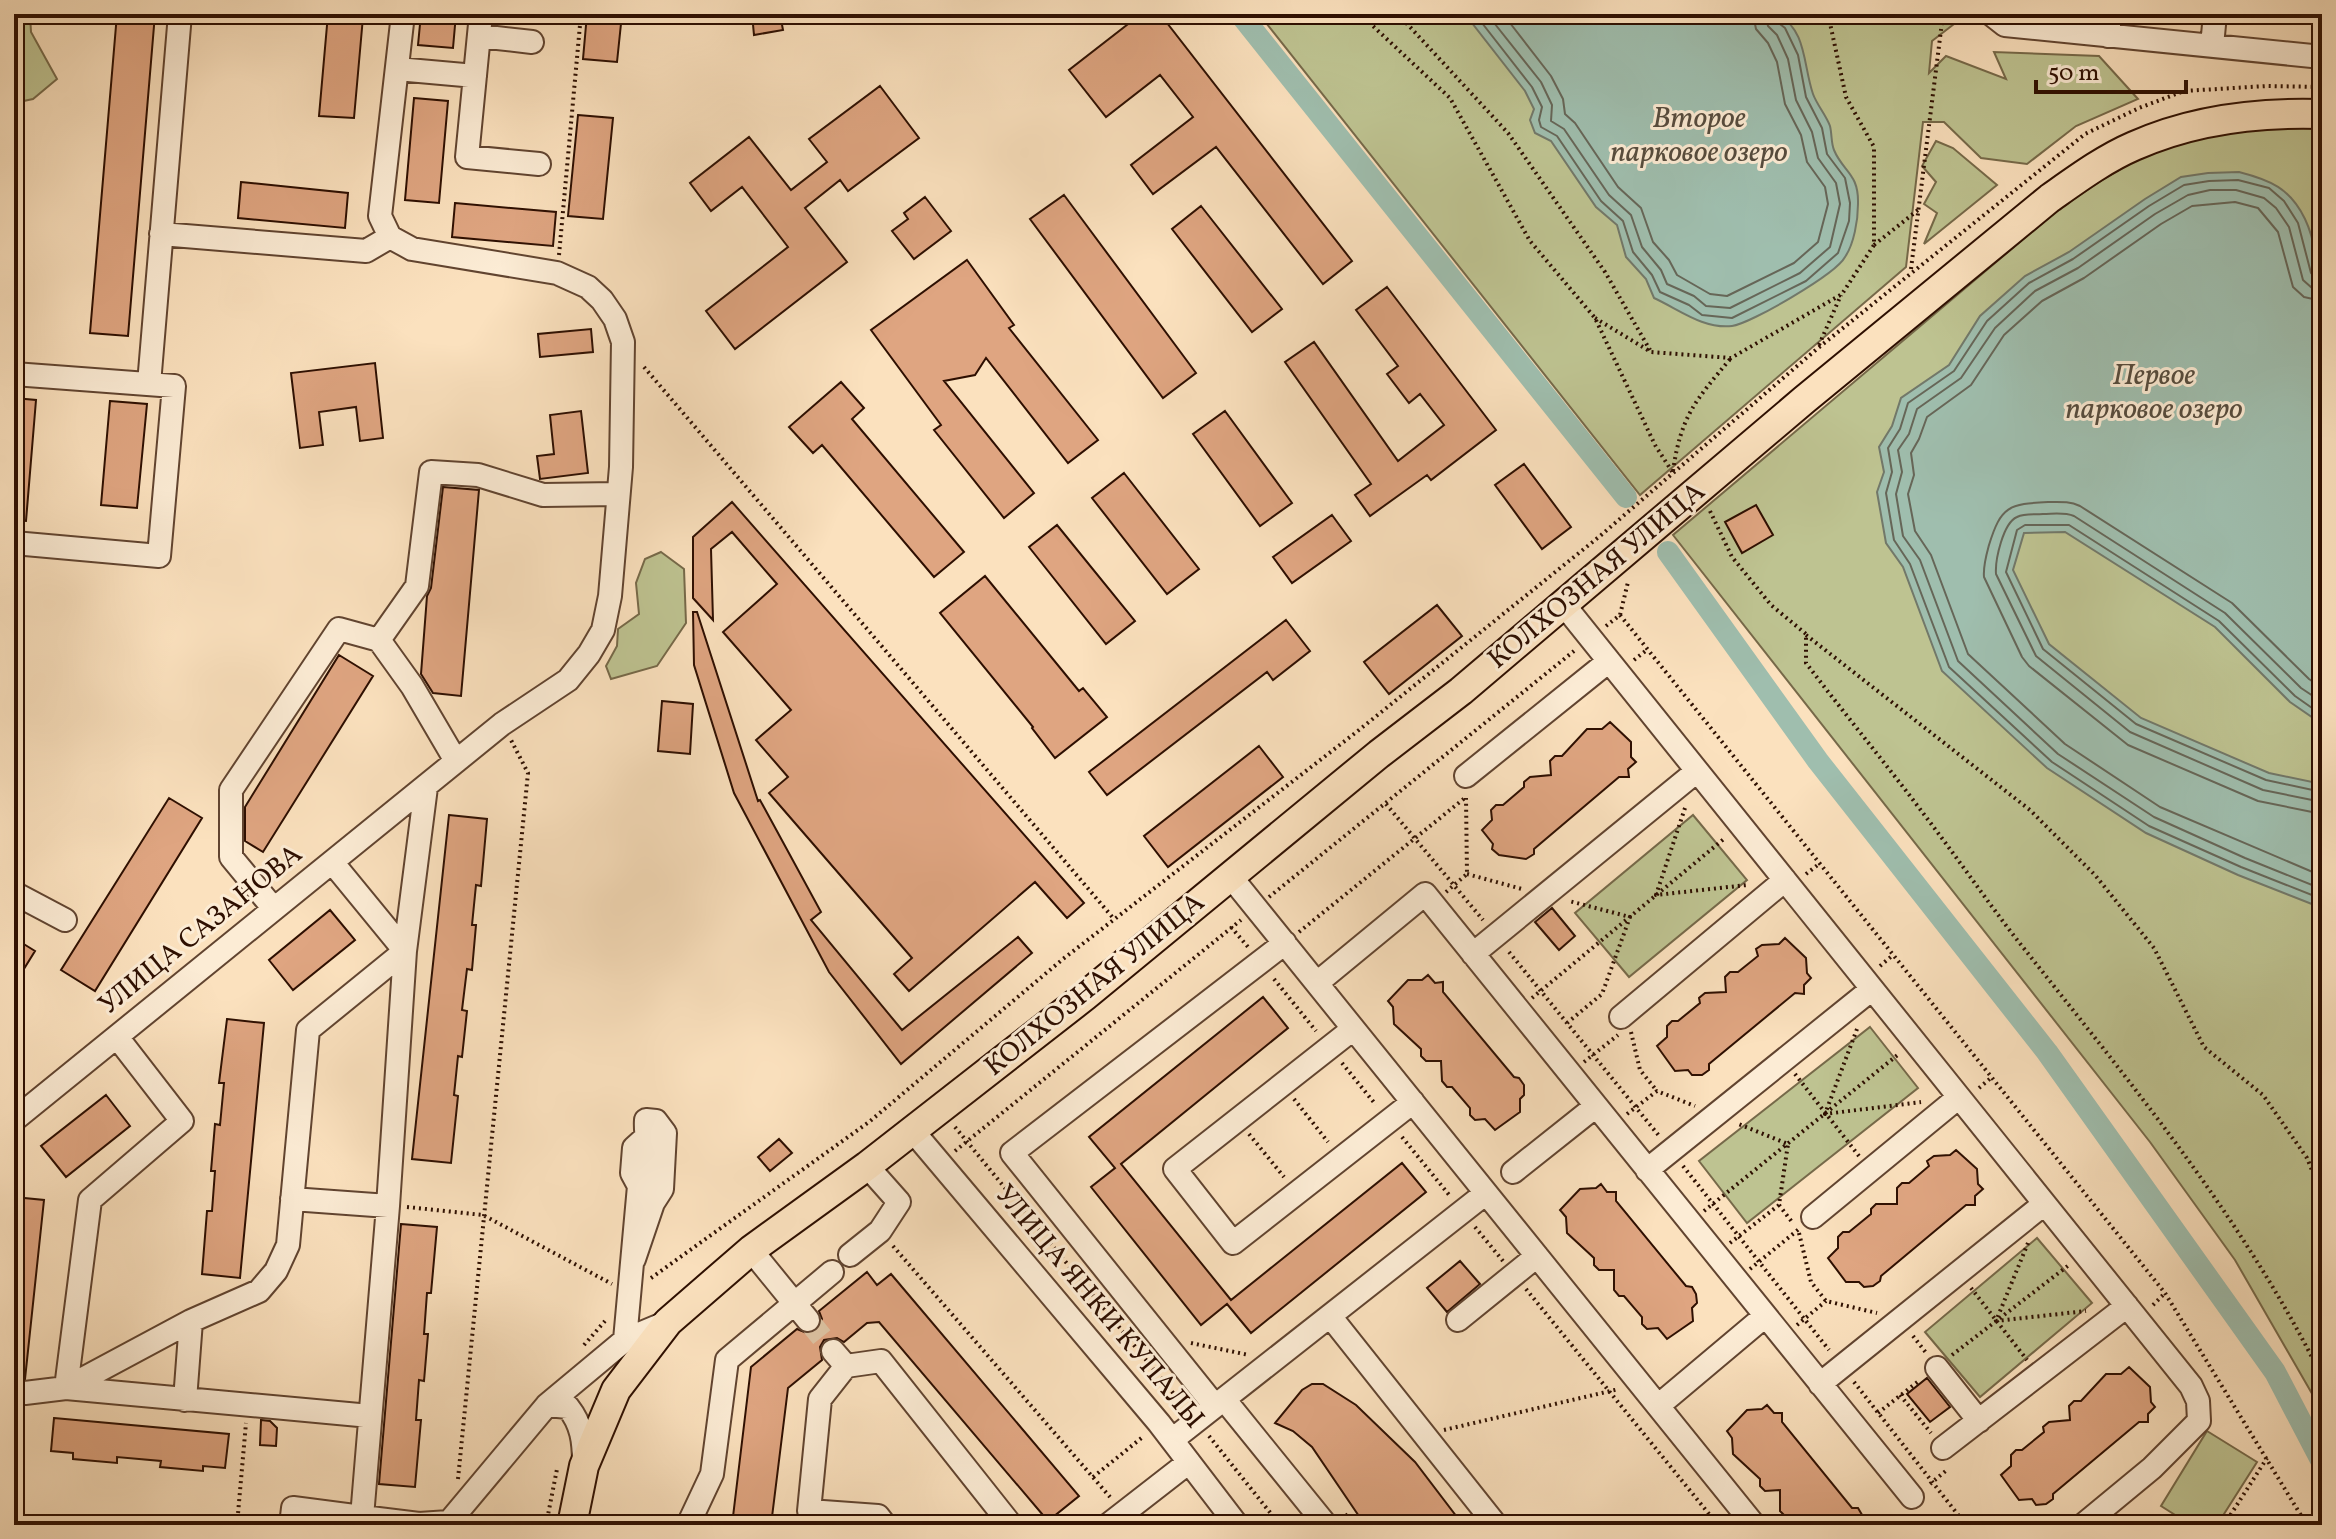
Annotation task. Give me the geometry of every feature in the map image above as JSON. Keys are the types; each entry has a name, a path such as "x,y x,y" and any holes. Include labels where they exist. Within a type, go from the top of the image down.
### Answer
{"main road":[{"name":"КОЛХОЗНАЯ УЛИЦА","path":"572,1525 572,1464 616,1390 668,1322 751,1250 867,1166 1085,996 1564,605 1695,492 2038,208 2090,170 2134,145 2183,128 2226,118 2322,114"}],"street":[{"path":"149,384 180,14"},
{"path":"403,14 380,216 390,237 412,249 557,273 588,287 602,300 615,319 623,342"},
{"path":"1991,14 2005,25 2109,25 2212,46 2322,57"},
{"path":"2212,46 2215,14"},
{"path":"532,42 480,25 467,157 539,164"},
{"path":"397,69 475,76"},
{"path":"161,234 366,251 390,237"},
{"name":"УЛИЦА САЗАНОВА","path":"14,1120 502,724 568,680 589,654 603,630 610,596 618,494 623,342"},
{"path":"14,374 174,386 159,556 14,543"},
{"path":"379,640 417,586 431,472 478,475 543,495 618,494"},
{"path":"1564,605 2191,1386 2198,1401 2199,1421 2152,1468 2083,1525"},
{"path":"274,909 231,857 231,790 339,629 379,640 412,686 456,761"},
{"path":"1466,786 1609,661"},
{"path":"1473,954 1697,771"},
{"path":"362,1517 405,951 426,787"},
{"path":"332,862 405,951"},
{"path":"1231,877 1754,1525"},
{"path":"1621,1017 1785,880"},
{"path":"14,893 65,920"},
{"path":"1317,983 1425,894 1912,1497"},
{"path":"1285,943 1012,1153 1160,1337 1326,1525"},
{"path":"66,1388 191,1321 259,1291 276,1271 288,1245 308,1030 405,951"},
{"path":"1647,1170 1872,989"},
{"path":"1353,1029 1175,1169 1233,1243 1413,1102"},
{"path":"66,1388 90,1200 182,1121 117,1037"},
{"path":"1806,1223 1959,1097"},
{"path":"1513,1172 1596,1106"},
{"path":"625,1340 639,1186 632,1173 634,1148 644,1139 646,1120 656,1121 665,1133 662,1189 653,1203 634,1259"},
{"name":"УЛИЦА ЯНКИ КУПАЛЫ","path":"912,1130 1166,1431 1237,1525"},
{"path":"850,1255 880,1231 899,1202 867,1166"},
{"path":"1166,1431 1190,1412 1220,1403 1486,1193"},
{"path":"292,1199 388,1206"},
{"path":"1820,1384 2044,1204"},
{"path":"751,1250 801,1311"},
{"path":"1458,1320 1537,1256"},
{"path":"688,1525 712,1474 727,1360 801,1311 832,1272"},
{"path":"1943,1448 2127,1306"},
{"path":"1330,1316 1496,1525"},
{"path":"1658,1406 1765,1316"},
{"path":"185,1400 191,1321"},
{"path":"291,1525 293,1508 419,1525 449,1522 547,1405 625,1340 668,1322"},
{"path":"885,1525 878,1516 809,1511 820,1399 840,1358 881,1361 1011,1525"},
{"path":"1937,1368 1979,1421"},
{"path":"14,1391 25,1393 66,1388 370,1416"},
{"path":"547,1405 568,1407 579,1420 584,1440 572,1464"},
{"path":"1116,1519 1189,1462"}],"path":[{"path":"557,273 581,14"},
{"path":"1360,14 1450,98 1530,241 1595,318 1655,445 1673,473"},
{"path":"1398,14 1508,133 1605,272 1651,352"},
{"path":"1828,14 1846,97 1874,147 1874,245"},
{"path":"1910,272 1943,14"},
{"path":"1818,348 1842,294 1874,245 1918,210"},
{"path":"579,1351 629,1294 869,1122 1114,919 1359,730 1605,531 1673,473 1678,436 1697,399 1731,358 1842,294"},
{"path":"1595,318 1651,352 1731,358"},
{"path":"623,342 1114,919"},
{"path":"1695,492 1732,557 1771,605 2030,810 2095,875 2154,948 2204,1047 2263,1095 2307,1158 2322,1195"},
{"path":"941,1164 1620,615 2165,1293 2267,1458 2304,1525"},
{"path":"1806,634 1806,663 2011,932 2155,1114 2231,1222 2301,1334 2322,1377"},
{"path":"467,1476 457,1488 528,773 502,724"},
{"path":"1466,739 1467,874"},
{"path":"1656,895 1697,771"},
{"path":"1285,943 1466,786"},
{"path":"1517,1009 1741,825"},
{"path":"1656,895 1785,880"},
{"path":"1567,1023 1602,994 1630,917"},
{"path":"1825,1114 1872,989"},
{"path":"1569,1073 1629,1026 1640,1070 1657,1091"},
{"path":"1690,1223 1914,1041"},
{"path":"1784,1060 1870,1170"},
{"path":"1282,1085 1341,1158"},
{"path":"1825,1114 1959,1097"},
{"path":"1238,1119 1297,1193"},
{"path":"966,1141 1280,1525"},
{"path":"1715,1254 1779,1205 1788,1144"},
{"path":"1996,1321 2044,1204"},
{"path":"1779,1205 1806,1223"},
{"path":"388,1206 483,1215 629,1294"},
{"path":"1736,1280 1806,1223"},
{"path":"1806,1223 1811,1282 1826,1301 1900,1319 1937,1368"},
{"path":"880,1231 1093,1477 1116,1519"},
{"path":"1878,1413 2084,1253"},
{"path":"1958,1273 2039,1374"},
{"path":"1782,1337 1826,1301"},
{"path":"1996,1321 2127,1306"},
{"path":"1122,1330 1274,1360"},
{"path":"1424,1435 1640,1384"},
{"path":"237,1525 248,1405"},
{"path":"1093,1477 1166,1431 1190,1412"},
{"path":"2224,1525 2267,1458"},
{"path":"546,1525 556,1473 572,1464"}],"green space":[{"path":"14,14 30,14 31,32 57,79 33,99 14,103"},
{"path":"1259,14 1967,14 1932,41 1929,73 1946,56 2006,79 1994,52 2099,56 2138,99 2076,126 2027,164 1981,158 1944,122 1923,122 1906,267 1640,495"},
{"path":"2264,125 2322,127 2322,1411 2235,1260 2150,1142 1673,535 2053,214 2084,192 2166,147"},
{"path":"1936,141 1953,148 1997,185 1924,244 1937,213 1924,204 1936,182 1922,166"},
{"path":"661,552 684,569 686,623 657,666 611,679 606,666 617,646 618,629 639,614 636,583 645,559"},
{"path":"1693,815 1747,880 1629,977 1575,913"},
{"path":"1870,1027 1918,1088 1747,1223 1699,1161"},
{"path":"2037,1238 2092,1303 1980,1397 1925,1332"},
{"path":"2207,1431 2257,1462 2217,1525 2191,1525 2161,1506"}],"water":[{"name":"Второе парковое озеро","path":"1452,14 1778,14 1799,39 1813,94 1830,126 1834,150 1856,186 1856,224 1845,257 1826,275 1792,297 1732,326 1701,322 1654,298 1646,279 1626,257 1617,225 1596,207 1551,141 1535,133 1530,120 1534,109 1525,91 1468,18 1454,17"},
{"name":"Первое парковое озеро","path":"2239,172 2270,182 2293,200 2305,219 2316,255 2323,463 2322,724 2290,702 2215,627 2065,532 2024,533 2013,570 2049,644 2141,718 2269,773 2322,784 2322,908 2238,875 2146,833 2047,768 1942,671 1903,567 1886,543 1877,492 1884,472 1879,447 1892,426 1901,398 1949,365 1980,316 2025,276 2069,252 2181,177"}],"building":[{"path":"117,14 155,14 128,336 90,333"},
{"path":"328,14 363,17 354,118 319,116"},
{"path":"421,14 456,14 453,48 418,45"},
{"path":"587,14 622,14 617,62 583,59"},
{"path":"752,14 780,14 783,30 754,35"},
{"path":"1141,14 1160,14 1352,261 1323,284 1216,147 1153,194 1131,165 1193,117 1160,75 1106,117 1069,70"},
{"path":"880,86 919,138 848,191 840,180 805,208 847,262 735,349 706,311 788,247 742,187 711,211 690,183 749,137 791,190 827,162 809,139"},
{"path":"414,98 448,101 439,203 405,200"},
{"path":"578,115 613,118 603,219 568,216"},
{"path":"241,182 348,193 345,228 238,218"},
{"path":"1064,195 1196,373 1163,398 1030,219"},
{"path":"925,197 951,231 914,259 892,231 908,219 904,213"},
{"path":"455,203 556,212 553,246 452,237"},
{"path":"1201,206 1282,309 1252,332 1172,229"},
{"path":"967,260 1014,325 1009,328 1098,440 1068,463 986,358 975,375 944,381 1034,493 1004,518 934,430 941,425 871,330"},
{"path":"1387,287 1496,430 1431,480 1427,475 1370,516 1355,495 1371,484 1285,362 1314,342 1398,461 1444,425 1420,394 1409,403 1387,374 1398,366 1356,310"},
{"path":"591,329 593,352 540,357 538,334"},
{"path":"375,363 383,438 360,441 356,407 319,412 323,445 300,448 291,373"},
{"path":"841,382 864,408 852,419 964,552 934,577 822,445 813,453 789,427"},
{"path":"14,398 36,400 26,521 14,520"},
{"path":"110,401 147,404 137,508 101,505"},
{"path":"581,411 588,473 540,479 537,456 554,454 550,415"},
{"path":"1225,411 1292,503 1260,526 1193,434"},
{"path":"1524,464 1571,527 1542,549 1495,485"},
{"path":"1124,473 1199,569 1167,594 1092,498"},
{"path":"443,487 479,490 461,696 433,693 421,674 427,596 431,588"},
{"path":"732,502 1084,903 1067,918 1035,882 909,991 894,974 912,958 769,793 788,777 756,740 791,710 723,632 777,584 732,532 711,549 713,620 693,598 693,537"},
{"path":"1756,505 1773,535 1742,553 1725,522"},
{"path":"1332,515 1351,541 1292,583 1273,557"},
{"path":"1057,525 1135,621 1106,644 1029,547"},
{"path":"985,576 1079,691 1083,688 1107,717 1055,758 940,613"},
{"path":"1437,605 1462,636 1389,694 1364,662"},
{"path":"693,612 697,612 758,801 821,912 811,920 902,1030 1018,937 1032,953 901,1064 829,972 734,793 694,665"},
{"path":"1286,620 1310,651 1273,680 1267,672 1107,795 1089,772"},
{"path":"339,655 373,676 263,852 245,841 245,807"},
{"path":"662,701 693,704 690,754 658,751"},
{"path":"1610,722 1631,742 1631,757 1636,762 1628,769 1629,777 1619,777 1526,859 1499,855 1492,849 1493,844 1482,830 1492,820 1491,810 1496,805 1503,805 1524,787 1524,782 1530,777 1551,775 1550,761 1555,756 1562,756 1587,729 1602,729"},
{"path":"1259,746 1283,777 1168,867 1144,836"},
{"path":"169,798 202,818 95,991 61,970"},
{"path":"449,815 487,819 481,886 476,885 472,925 476,925 472,970 467,969 462,1010 467,1011 462,1057 458,1056 454,1095 458,1096 451,1163 412,1159"},
{"path":"1552,908 1575,936 1559,950 1535,922"},
{"path":"330,910 355,940 293,990 269,960"},
{"path":"14,938 35,951 14,985"},
{"path":"1785,938 1806,958 1807,973 1811,978 1804,985 1804,994 1795,993 1709,1064 1709,1070 1702,1075 1692,1075 1688,1070 1675,1071 1657,1046 1667,1037 1667,1026 1700,1003 1699,998 1705,993 1726,992 1725,977 1730,972 1738,972 1758,956 1756,949 1762,945 1779,944"},
{"path":"1428,975 1435,983 1443,982 1443,992 1524,1085 1520,1112 1495,1130 1485,1119 1475,1120 1470,1115 1470,1108 1452,1087 1447,1087 1442,1081 1441,1061 1426,1061 1421,1056 1421,1049 1394,1024 1393,1007 1388,1001 1408,980 1422,980"},
{"path":"1263,997 1288,1028 1121,1164 1231,1300 1402,1163 1426,1192 1251,1333 1227,1304 1201,1325 1091,1187 1115,1168 1089,1137"},
{"path":"227,1019 264,1023 240,1278 202,1274 207,1211 212,1211 215,1171 211,1171 215,1124 220,1125 224,1083 219,1083"},
{"path":"106,1095 130,1126 66,1177 41,1146"},
{"path":"779,1139 792,1153 770,1171 758,1157"},
{"path":"1956,1150 1977,1169 1978,1184 1983,1189 1975,1196 1975,1205 1966,1205 1873,1286 1846,1282 1828,1258 1838,1248 1838,1237 1871,1214 1876,1204 1897,1204 1897,1188 1902,1183 1909,1183 1929,1166 1927,1161 1934,1156 1950,1155"},
{"path":"1601,1184 1607,1192 1616,1192 1616,1201 1696,1294 1697,1303 1692,1308 1693,1321 1667,1339 1658,1328 1647,1329 1642,1324 1642,1317 1624,1296 1619,1296 1614,1290 1614,1270 1599,1270 1594,1265 1594,1258 1567,1233 1566,1217 1560,1210 1580,1189 1596,1188"},
{"path":"14,1197 44,1200 25,1379 14,1377"},
{"path":"401,1224 437,1227 431,1293 427,1293 424,1381 419,1380 416,1420 421,1420 415,1487 379,1484"},
{"path":"1460,1261 1480,1284 1447,1312 1427,1288"},
{"path":"867,1272 877,1285 891,1274 1079,1496 1048,1521 879,1322 867,1323 844,1342 837,1338 824,1340 820,1347 822,1360 788,1388 771,1525 732,1525 751,1367 797,1329 809,1334 817,1330 822,1319 819,1311"},
{"path":"2129,1367 2150,1387 2151,1402 2155,1407 2148,1414 2148,1422 2139,1422 2053,1494 2053,1499 2046,1504 2036,1505 2032,1499 2019,1500 2001,1475 2011,1466 2011,1455 2044,1432 2043,1427 2049,1422 2070,1420 2069,1406 2074,1401 2081,1401 2106,1374 2121,1374"},
{"path":"1927,1378 1950,1407 1930,1422 1907,1394"},
{"path":"1312,1384 1323,1384 1356,1405 1415,1462 1463,1525 1365,1525 1312,1447 1293,1431 1275,1423 1302,1390"},
{"path":"1767,1405 1774,1413 1782,1413 1782,1422 1852,1508 1858,1508 1868,1525 1797,1525 1780,1511 1780,1490 1765,1491 1760,1486 1760,1479 1733,1454 1732,1438 1727,1431 1747,1410 1762,1409"},
{"path":"54,1418 229,1434 225,1468 203,1466 203,1471 160,1467 161,1461 117,1457 117,1463 73,1459 73,1453 51,1451"},
{"path":"261,1420 270,1421 277,1428 276,1446 260,1445"}],"waterway":[{"path":"1240,14 1626,497"},
{"path":"1668,552 1818,761 2047,1052 2275,1372 2322,1462"}],"tunnel":[{"path":"808,1320 833,1351"}]}
